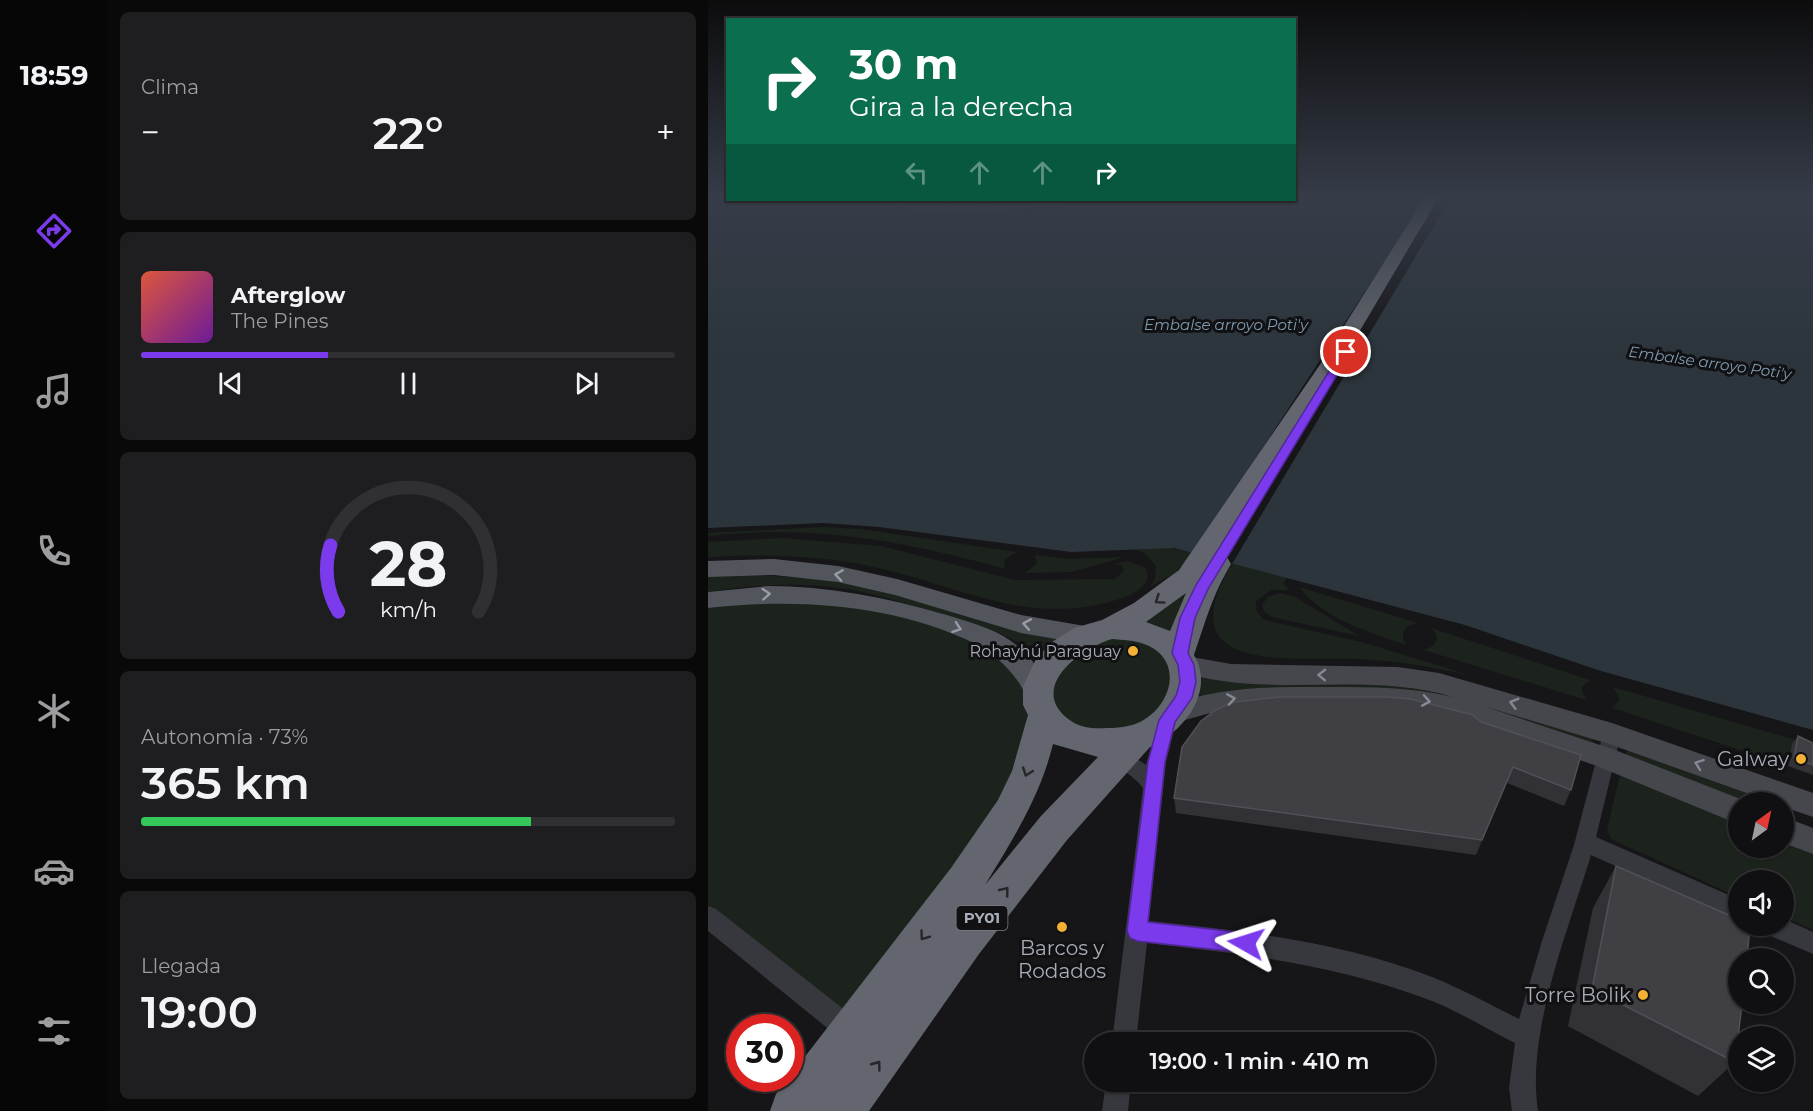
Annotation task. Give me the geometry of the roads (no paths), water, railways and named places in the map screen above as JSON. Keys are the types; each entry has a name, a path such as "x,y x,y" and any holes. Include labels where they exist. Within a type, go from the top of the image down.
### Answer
{"highway":[{"name":"PY01","path":"841,1111 965,940 1054,828 1140,734 1184,698 1188,682 1183,659 1187,618 1201,588 1207,564 1400,249"},
{"name":"PY01","path":"793,1111 854,1033 965,881 1011,811 1029,771 1041,703 1042,673 1052,657 1067,644 1098,631 1172,591 1207,564 1408,249"},
{"path":"1098,631 1132,628 1151,632 1168,641 1183,659"},
{"path":"1041,703 1067,736 1140,734"}],"main road":[{"path":"708,569 774,567 838,574 897,587 1012,621 1098,631"},
{"path":"708,600 794,592 879,603 988,640 1015,661 1041,703"},
{"path":"1183,659 1231,673 1417,678 1489,696 1609,746 1728,807"},
{"path":"1140,734 1214,702 1246,697 1397,697 1462,709 1609,746 1813,806"},
{"path":"1794,834 1813,841"}],"street":[{"path":"1125,1032 1153,786 1161,741 1140,734 1144,774 1153,786"},
{"path":"1525,1111 1520,1098 1527,1036 1585,842 1609,746"},
{"path":"1585,842 1728,906"},
{"path":"708,917 854,1033"},
{"path":"1137,931 1266,945 1377,971 1430,988 1527,1036"},
{"path":"1794,935 1813,943"},
{"path":"1115,1111 1118,1092"}],"water":[{"name":"Embalse arroyo Poti'y","path":"708,249 1813,249 1813,730 1601,671 1465,625 1174,548 1071,552 879,527 823,523 708,528"}],"place":[{"name":"Rohayhú Paraguay","path":"1133,651"},
{"name":"Galway","path":"1801,759"},
{"name":"Barcos y Rodados","path":"1062,927"},
{"name":"Torre Bolik","path":"1643,995"}]}
